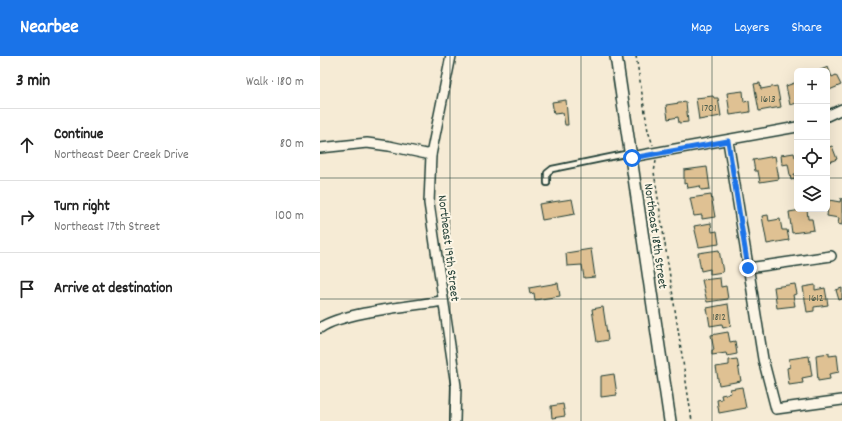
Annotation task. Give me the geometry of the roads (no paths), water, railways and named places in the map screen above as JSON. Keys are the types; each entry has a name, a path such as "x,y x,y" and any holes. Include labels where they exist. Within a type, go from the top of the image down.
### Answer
{"street":[{"name":"Northeast 19th Street","path":"451,56 431,155 429,203 456,386 455,421"},
{"name":"Northeast 18th Street","path":"616,56 670,421"},
{"path":"830,115 842,109"},
{"path":"631,155 728,141 794,128"},
{"path":"728,141 763,359 776,409 842,400"},
{"path":"320,148 367,143 431,155"},
{"path":"748,268 831,256"},
{"path":"320,328 339,319 443,301"}],"lane":[{"path":"547,183 548,173 552,170 631,155"}]}
